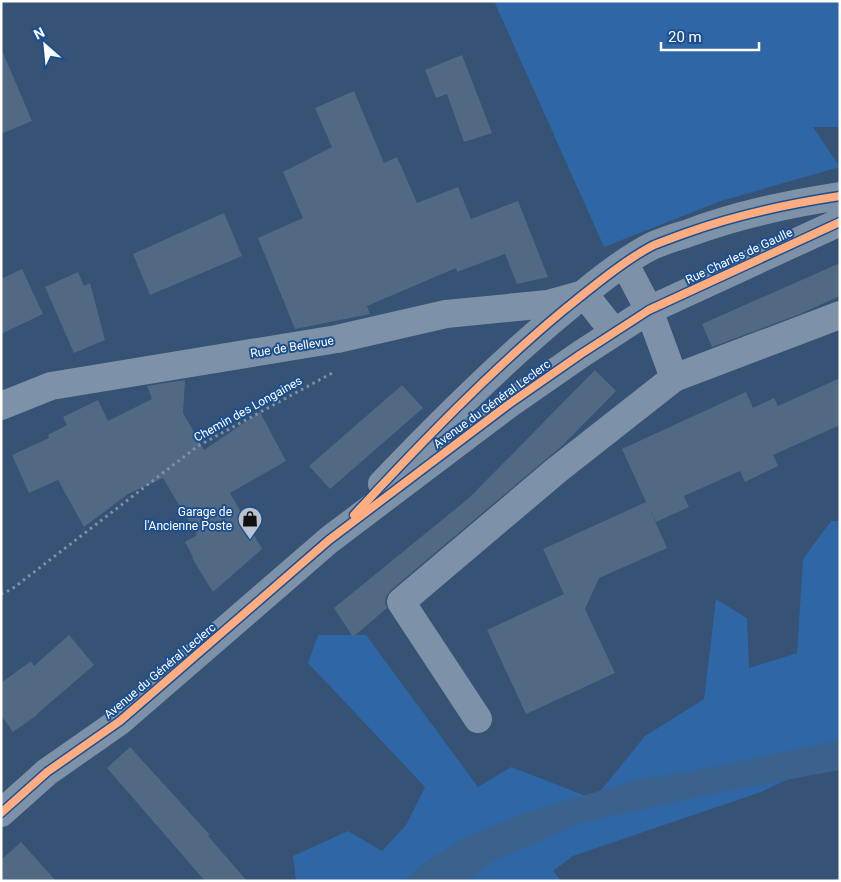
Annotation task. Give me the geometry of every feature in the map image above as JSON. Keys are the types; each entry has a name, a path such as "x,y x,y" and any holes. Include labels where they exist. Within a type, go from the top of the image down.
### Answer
{"street":[{"name":"Avenue du Général Leclerc","path":"330,540 428,436 524,343 584,294 625,264 653,246 718,222 795,203 840,196"},
{"name":"Rue Charles de Gaulle","path":"648,310 840,222"},
{"path":"625,264 648,310 674,378"},
{"path":"584,294 614,332"},
{"name":"Rue de Bellevue","path":"1,406 51,386 337,339 446,314 548,304 584,294"},
{"name":"Avenue du Général Leclerc","path":"1,813 47,772 120,721 330,540 509,404 648,310"},
{"path":"478,719 401,602 556,470 674,378 840,316"}],"shaded area":[{"path":"494,1 840,1 840,127 813,127 840,167 721,201 604,247"},
{"path":"831,521 840,521 840,755 761,792 573,856 553,871 561,881 296,881 293,856 348,831 382,851 406,825 425,787 308,663 318,635 366,635 478,787 511,767 594,799 645,736 704,699 716,599 747,618 749,668 797,653 803,559"},
{"path":"840,740 840,770 711,794 581,823 492,862 468,881 406,881 417,868 463,838 525,813 636,780 709,768"}],"building":[{"path":"1,48 32,121 1,134"},
{"path":"462,55 492,133 464,142 447,94 436,98 425,70"},
{"path":"354,91 384,163 397,157 417,203 458,187 471,219 518,201 548,277 517,284 505,254 457,272 456,268 367,306 370,314 295,329 258,238 303,218 283,172 332,147 315,108"},
{"path":"224,213 242,256 150,295 133,254"},
{"path":"840,263 840,296 800,314 712,347 702,324"},
{"path":"22,269 43,314 1,334 1,279"},
{"path":"78,272 84,286 90,283 105,340 74,353 45,287"},
{"path":"595,370 616,391 563,445 391,590 386,597 385,603 387,608 353,637 334,608 469,498"},
{"path":"840,378 840,425 773,455 778,466 745,482 740,471 684,496 689,507 656,522 648,505 667,548 599,578 585,609 615,673 526,714 487,630 564,594 543,549 646,502 622,449 746,392 753,408 774,398 778,406"},
{"path":"185,380 183,413 204,450 260,412 286,461 230,493 262,549 213,592 192,558 185,542 197,535 163,478 128,494 84,527 58,480 29,493 12,455 49,438 48,435 67,425 63,417 98,400 108,421 152,399 147,386"},
{"path":"402,385 423,408 330,489 309,466"},
{"path":"69,635 94,665 37,715 13,732 1,715 1,683 31,661 34,666"},
{"path":"130,747 210,835 208,836 247,881 205,881 107,768"},
{"path":"21,842 56,881 1,881 1,860"}],"cycle path":[{"path":"354,515 430,435 509,358 565,309 632,258 654,245 743,215 781,206 840,196"},
{"path":"1,813 47,772 120,721 329,540 509,404 649,310 840,222"}],"place":[{"name":"Garage de l'Ancienne Poste","path":"250,540"}]}
